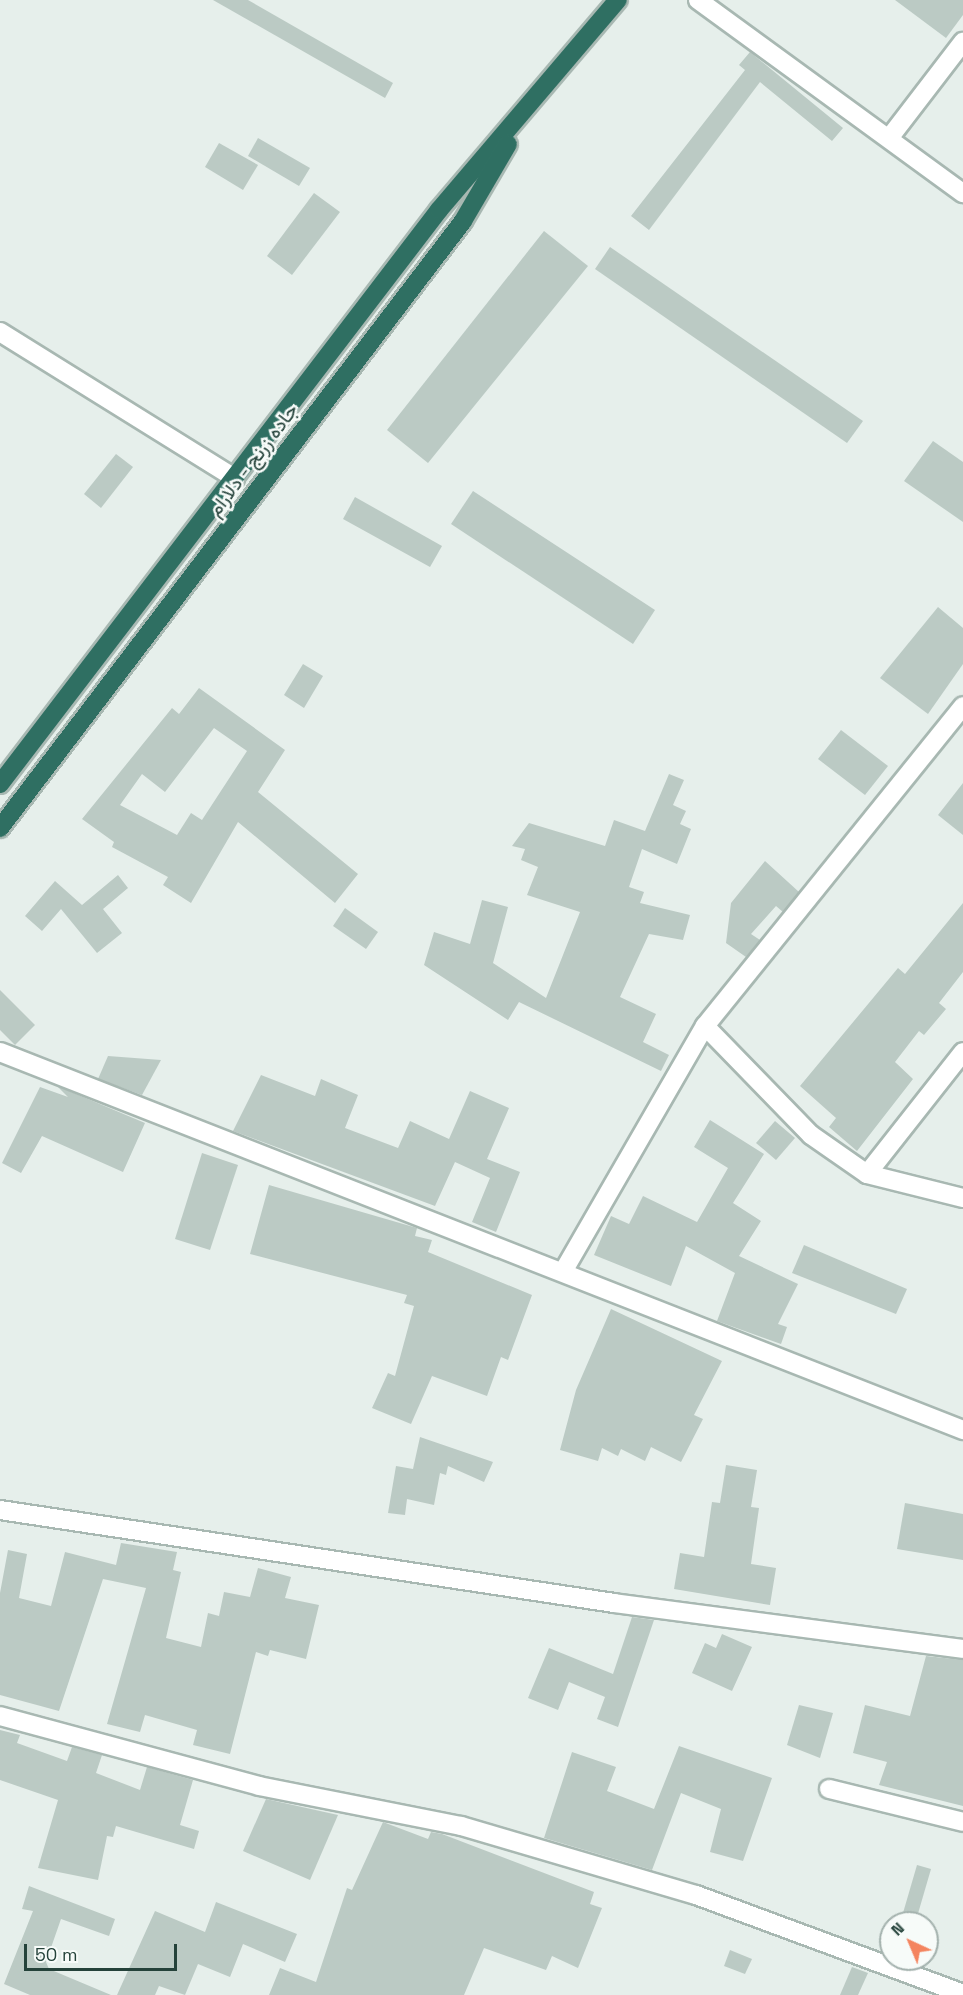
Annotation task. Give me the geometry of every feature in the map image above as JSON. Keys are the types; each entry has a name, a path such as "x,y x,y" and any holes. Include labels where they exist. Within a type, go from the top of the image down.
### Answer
{"highway":[{"name":"جاده زرنج - دلارام","path":"0,784 439,210 528,110 618,0"},
{"name":"جاده زرنج - دلارام","path":"0,828 463,221 528,110"}],"street":[{"path":"698,0 890,137 963,193"},
{"path":"890,137 963,42"},
{"path":"0,332 235,478"},
{"path":"564,1270 705,1026 963,706"},
{"path":"705,1026 811,1135 867,1174 963,1198"},
{"path":"0,1052 564,1270 963,1430"},
{"path":"867,1174 963,1052"},
{"path":"0,1510 963,1649"},
{"path":"0,1716 259,1786 461,1826 696,1895 963,1994"},
{"path":"830,1788 963,1822"}],"building":[{"path":"213,0 248,0 393,83 385,98"},
{"path":"895,0 963,0 963,15 946,38"},
{"path":"750,52 843,128 832,141 760,82 649,230 631,216 745,70 739,65"},
{"path":"258,138 310,168 299,186 248,156"},
{"path":"219,143 258,165 243,190 205,167"},
{"path":"314,193 340,212 292,275 267,256"},
{"path":"544,231 588,266 428,463 387,430"},
{"path":"610,247 863,421 847,443 595,269"},
{"path":"933,441 963,462 963,522 904,481"},
{"path":"116,454 133,467 101,508 84,494"},
{"path":"473,491 655,610 633,644 451,524"},
{"path":"355,497 442,546 430,567 343,519"},
{"path":"938,607 963,628 963,664 928,714 880,678"},
{"path":"303,664 323,676 304,708 284,695"},
{"path":"199,688 285,750 258,792 358,874 335,903 238,822 191,903 163,885 168,877 112,847 114,842 82,819 172,708 179,714","holes":["214,728 247,751 202,820 191,813 177,835 120,805 142,774 165,792"]},
{"path":"841,730 888,766 865,795 818,759"},
{"path":"669,774 684,780 673,805 686,811 680,824 691,829 677,864 642,849 629,887 644,892 640,903 690,915 683,940 649,934 620,997 656,1014 643,1042 669,1055 661,1071 519,1002 508,1020 424,965 434,932 470,944 482,900 508,907 493,963 546,998 580,912 527,895 538,867 521,860 525,849 512,846 529,823 605,846 614,820 645,831"},
{"path":"963,783 963,835 938,815"},
{"path":"765,861 799,892 783,912 776,906 751,934 760,940 746,957 726,943 731,903"},
{"path":"118,875 128,888 103,909 122,933 97,953 61,909 42,931 25,916 55,881 82,905"},
{"path":"963,903 963,972 939,1003 946,1009 924,1035 919,1031 895,1062 913,1079 857,1151 829,1127 836,1118 800,1086 898,968 905,974"},
{"path":"345,908 378,932 366,949 333,926"},
{"path":"0,990 35,1025 15,1045 0,1030"},
{"path":"108,1056 161,1060 142,1095 98,1079"},
{"path":"261,1075 315,1096 321,1079 358,1095 345,1128 398,1148 410,1121 449,1139 470,1091 509,1108 487,1159 520,1172 496,1232 472,1222 490,1178 455,1162 435,1206 233,1131"},
{"path":"57,1086 145,1123 123,1172 42,1136 21,1173 2,1163 40,1087 68,1097"},
{"path":"710,1120 764,1154 733,1203 761,1221 739,1256 798,1284 778,1324 787,1327 781,1344 717,1321 735,1273 686,1246 671,1286 594,1255 611,1216 629,1224 643,1196 697,1222 728,1168 694,1147"},
{"path":"775,1121 795,1138 776,1160 756,1143"},
{"path":"202,1153 238,1165 210,1250 175,1239"},
{"path":"269,1185 417,1228 415,1236 432,1240 428,1252 532,1295 508,1360 501,1357 487,1396 432,1376 411,1424 372,1408 388,1373 395,1376 414,1306 404,1303 407,1295 250,1254"},
{"path":"804,1245 907,1289 896,1314 792,1273"},
{"path":"611,1309 722,1361 694,1415 703,1419 681,1462 651,1447 645,1461 621,1449 618,1456 602,1448 598,1461 560,1450 576,1390"},
{"path":"420,1437 493,1462 484,1482 448,1466 446,1475 440,1473 434,1505 407,1499 405,1515 388,1513 396,1466 413,1469"},
{"path":"726,1465 757,1470 751,1507 759,1508 751,1564 776,1568 770,1605 674,1589 680,1553 704,1557 712,1502 720,1503"},
{"path":"905,1503 963,1514 963,1560 897,1549"},
{"path":"121,1543 177,1552 173,1570 181,1572 166,1638 201,1647 208,1613 219,1616 224,1592 250,1597 258,1568 291,1577 285,1598 319,1605 306,1659 270,1650 268,1656 256,1652 230,1754 193,1745 197,1730 145,1715 140,1732 107,1724 146,1588 103,1579 59,1711 0,1695 0,1593 8,1550 27,1554 19,1598 51,1606 65,1552 116,1565"},
{"path":"632,1617 654,1620 618,1727 597,1719 605,1697 569,1682 558,1710 528,1698 549,1648 613,1674"},
{"path":"722,1634 752,1647 732,1691 692,1673 705,1643 716,1648"},
{"path":"926,1656 963,1660 963,1806 879,1785 887,1762 853,1753 865,1705 910,1716"},
{"path":"799,1705 833,1713 820,1758 787,1745"},
{"path":"0,1730 20,1735 17,1743 67,1761 72,1747 102,1755 96,1773 140,1790 147,1767 193,1780 180,1825 199,1831 194,1849 116,1826 113,1837 107,1836 98,1880 38,1868 58,1800 0,1780"},
{"path":"679,1746 772,1778 743,1861 710,1852 721,1809 681,1793 652,1870 544,1838 572,1752 616,1767 607,1791 654,1809"},
{"path":"266,1799 338,1815 310,1880 243,1851"},
{"path":"383,1822 428,1839 431,1832 442,1834 594,1892 590,1904 602,1908 578,1968 552,1956 546,1970 484,1948 464,1995 269,1995 280,1968 316,1982 347,1888 352,1890"},
{"path":"917,1865 931,1869 919,1911 904,1911"},
{"path":"29,1886 115,1919 109,1936 61,1919 46,1962 49,1969 111,1995 30,1995 4,1984 33,1911 22,1909"},
{"path":"216,1902 297,1934 285,1962 243,1944 230,1977 198,1964 185,1995 159,1986 155,1995 117,1995 155,1911 205,1932"},
{"path":"730,1950 752,1959 745,1974 724,1966"},
{"path":"852,1967 868,1973 858,1995 840,1995"}]}
